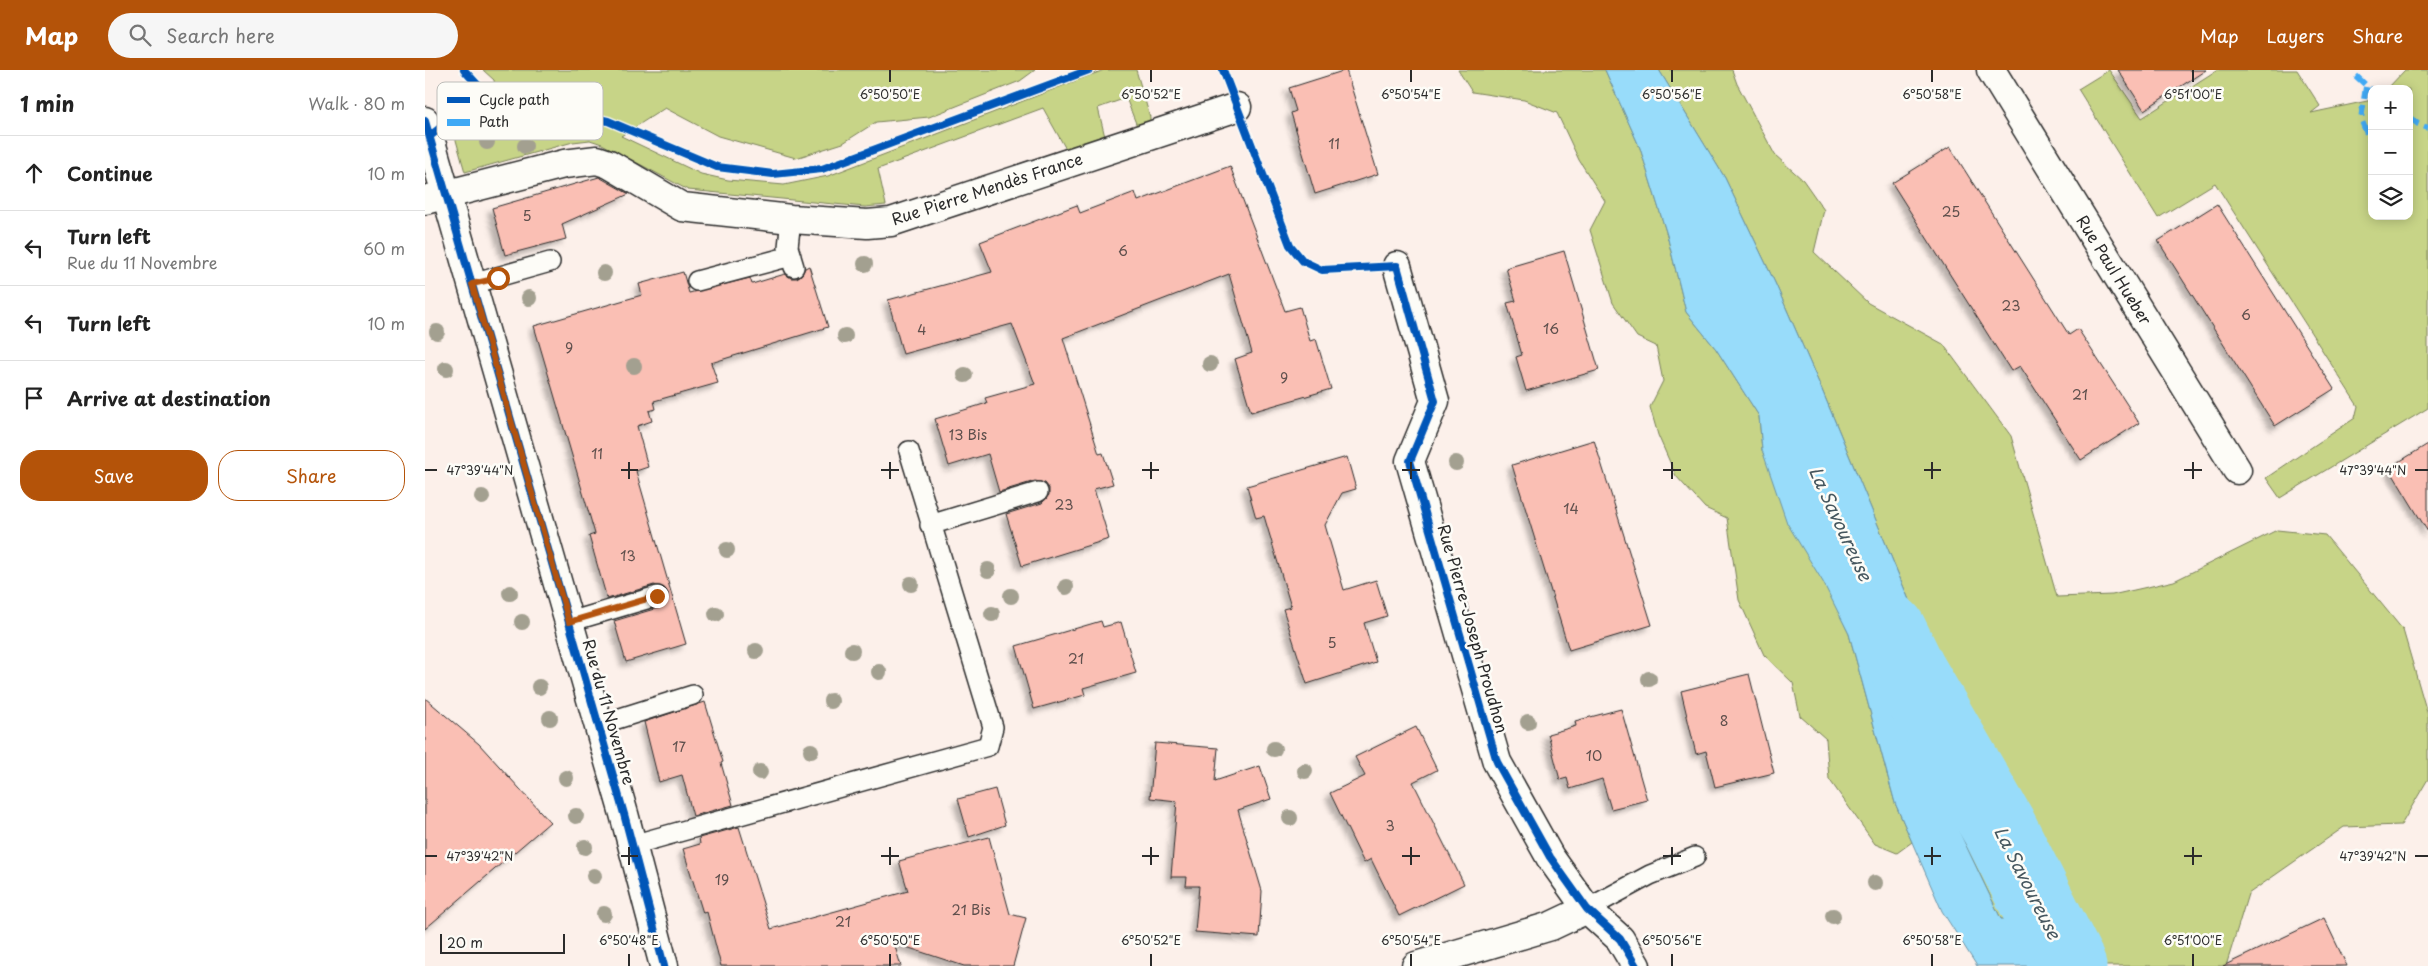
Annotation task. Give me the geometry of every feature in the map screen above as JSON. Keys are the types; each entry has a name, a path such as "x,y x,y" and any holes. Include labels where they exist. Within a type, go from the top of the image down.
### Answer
{"street":[{"name":"Rue Paul Hueber","path":"1991,70 2237,470"},
{"name":"Rue Pierre Mendès France","path":"436,197 563,164 597,160 609,164 682,208 791,219 867,224 891,222 1237,108"},
{"name":"Rue du 11 Novembre","path":"425,121 436,197 472,284 633,845 665,966"},
{"name":"Rue Pierre-Joseph Proudhon","path":"1397,266 1435,401 1410,461 1497,762 1550,857 1587,909 1620,939 1637,966"},
{"path":"1416,966 1551,926 1587,909"}],"lane":[{"path":"697,281 793,262 788,247 791,219"},
{"path":"472,284 550,262"},
{"path":"633,845 989,746 993,727 930,526 909,451"},
{"path":"930,526 1038,492"},
{"path":"569,622 657,596"},
{"path":"598,725 693,695"},
{"path":"1587,909 1650,875 1695,857"}],"green space":[{"path":"483,70 1035,70 1020,81 929,117 876,122 843,143 796,158 718,136 665,108 621,136 701,174 728,180 784,185 828,176 1104,70 1136,70 1150,121 1137,126 1126,98 1098,108 1105,137 1067,151 1043,108 878,169 886,205 865,207 688,190 602,144 590,140 603,140 603,82 494,82"},
{"path":"1458,70 1605,70 1640,148 1667,235 1686,312 1716,349 1759,416 1762,450 1849,634 1895,803 1912,842 1897,853 1875,844 1829,779 1826,739 1800,716 1793,683 1764,655 1739,600 1727,518 1705,508 1676,476 1658,435 1650,407 1663,381 1656,346 1637,337 1613,303 1590,230 1605,201 1579,160 1557,113 1524,100 1472,92"},
{"path":"1659,70 1732,70 1737,84 1775,155 1803,180 1824,210 1814,252 1868,303 1943,344 2011,436 2057,597 2112,595 2174,581 2277,530 2325,535 2403,630 2428,716 2428,779 2401,825 2344,827 2248,894 2226,966 2093,966 2076,924 2001,919 1931,772 1943,682 1822,390 1776,285 1725,178"},
{"path":"2109,70 2142,118 2217,70 2297,70 2320,106 2311,113 2368,101 2368,220 2413,220 2413,85 2391,85 2405,70 2428,70 2428,408 2280,498 2266,478 2355,418 2358,406 2215,183 2158,218 2078,89"},
{"path":"456,140 590,140 573,142 465,172"}],"water":[{"path":"1605,70 1659,70 1725,178 1776,285 1822,390 1943,682 1931,772 2001,919 2076,924 2093,966 1977,966 1942,911 1895,803 1849,634 1823,582 1787,523 1762,450 1759,416 1716,349 1686,312 1667,235 1640,148"}],"building":[{"path":"1346,70 1378,174 1315,194 1291,113 1296,111 1289,88"},
{"path":"2118,70 2206,70 2144,110"},
{"path":"1950,147 2069,335 2078,329 2139,423 2081,460 2020,366 2011,371 1892,183"},
{"path":"1230,166 1285,311 1300,307 1310,341 1316,339 1331,389 1251,412 1235,359 1252,353 1229,274 1063,338 1099,454 1103,453 1113,484 1094,489 1109,539 1022,566 1006,514 1042,503 1049,495 1049,488 1045,483 1035,481 999,492 988,454 949,466 935,419 987,403 985,398 1035,384 1012,324 903,354 888,300 992,272 980,242 1077,205 1080,213 1135,192 1138,201"},
{"path":"599,177 629,194 562,224 566,239 505,255 492,208"},
{"path":"2217,204 2334,389 2275,426 2158,241"},
{"path":"1564,251 1599,370 1526,391 1516,357 1522,355 1507,303 1516,301 1506,268"},
{"path":"809,266 828,327 711,363 718,383 654,401 656,409 649,411 652,421 637,426 648,467 636,471 686,644 626,662 614,621 661,607 668,599 668,593 664,588 654,585 607,599 589,536 595,534 534,326 642,295 639,284 683,272 689,293 750,278 752,284 785,274 791,278 797,278"},
{"path":"1594,440 1652,625 1569,650 1512,465"},
{"path":"2428,444 2428,532 2389,468"},
{"path":"1347,457 1356,489 1342,493 1325,525 1344,590 1376,580 1387,616 1364,623 1376,662 1307,684 1283,609 1291,607 1264,516 1256,518 1247,486"},
{"path":"1101,621 1103,627 1121,622 1136,673 1083,688 1085,695 1034,709 1016,646"},
{"path":"1749,674 1774,773 1715,787 1706,751 1696,754 1681,691"},
{"path":"425,698 479,744 550,822 425,929"},
{"path":"705,702 723,762 721,763 733,805 693,816 682,775 659,782 644,722"},
{"path":"1621,709 1647,800 1611,809 1602,779 1570,789 1567,778 1560,780 1548,734 1576,726 1575,721"},
{"path":"1416,727 1437,770 1413,782 1464,884 1399,916 1371,859 1364,863 1330,793 1365,776 1355,757"},
{"path":"1155,743 1218,748 1215,781 1260,766 1271,799 1238,810 1262,891 1259,937 1195,932 1199,886 1186,886 1187,877 1171,877 1177,801 1150,798"},
{"path":"995,789 1005,825 969,837 958,799"},
{"path":"739,827 771,929 908,891 899,861 989,837 1010,914 1026,918 1013,966 964,966 894,943 901,966 721,966 707,912 703,913 683,849 700,844 699,838"},
{"path":"2324,918 2347,966 2223,966"}],"waterway":[{"name":"La Savoureuse","path":"1889,631 1909,672 1999,827 2069,966"}],"marked path":[{"path":"2356,76 2368,87"},
{"path":"2366,87 2361,119 2368,136"},
{"path":"2413,120 2428,128"}],"cycle path":[{"path":"464,70 475,82"},
{"path":"603,120 717,167 773,174 822,169 1089,70"},
{"path":"1223,70 1290,245 1303,261 1322,270 1397,266 1435,401 1410,461 1497,762 1550,857 1587,909 1620,939 1636,966"},
{"path":"425,121 624,814 664,966"},
{"path":"430,136 437,131"}],"route":[{"path":"498,278 472,284 569,622 657,596"}]}
